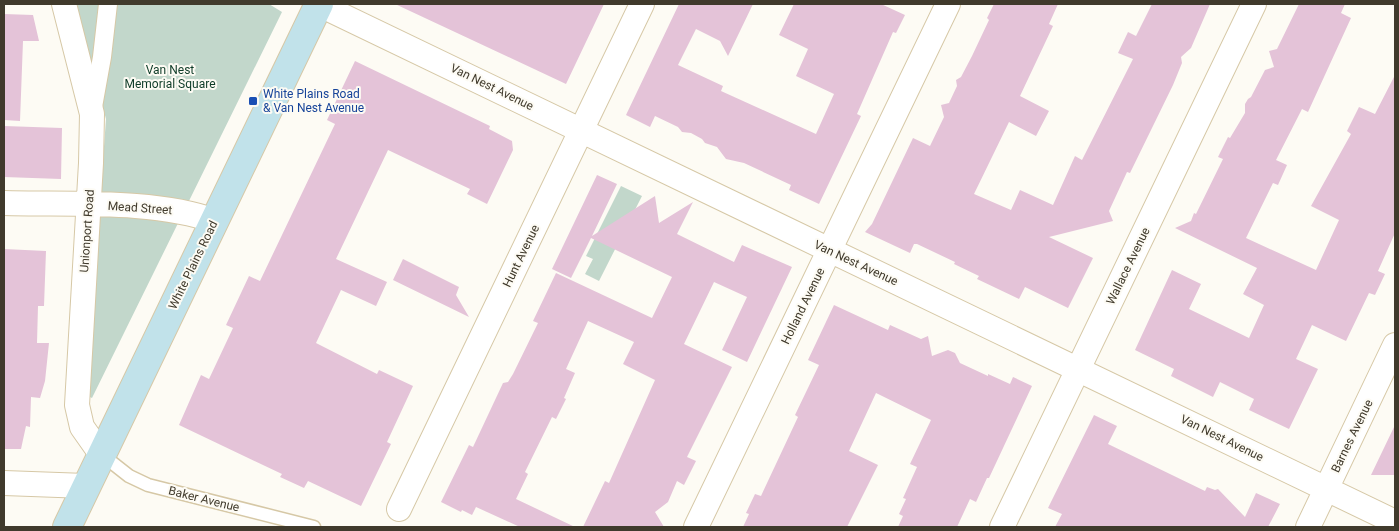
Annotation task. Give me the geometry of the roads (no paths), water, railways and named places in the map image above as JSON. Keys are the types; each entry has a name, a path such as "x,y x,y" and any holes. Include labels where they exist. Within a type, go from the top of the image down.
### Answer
{"main road":[{"name":"White Plains Road","path":"67,527 319,4"}],"street":[{"name":"Unionport Road","path":"64,4 92,114 76,393 78,417 82,427 101,454"},
{"path":"92,114 102,57 108,4"},
{"name":"Van Nest Avenue","path":"319,4 1395,522"},
{"name":"Hunt Avenue","path":"400,509 642,4"},
{"name":"Holland Avenue","path":"696,527 948,4"},
{"name":"Wallace Avenue","path":"1002,527 1254,4"},
{"name":"Mead Street","path":"4,203 173,210 215,221"},
{"name":"Barnes Avenue","path":"1308,527 1395,345"},
{"path":"4,483 86,486"}],"lane":[{"name":"Baker Avenue","path":"101,454 129,476 148,485 314,527"}],"place":[{"name":"White Plains Road & Van Nest Avenue","path":"253,101"}],"park label":[{"name":"Van Nest Memorial Square","path":"170,77"}]}
